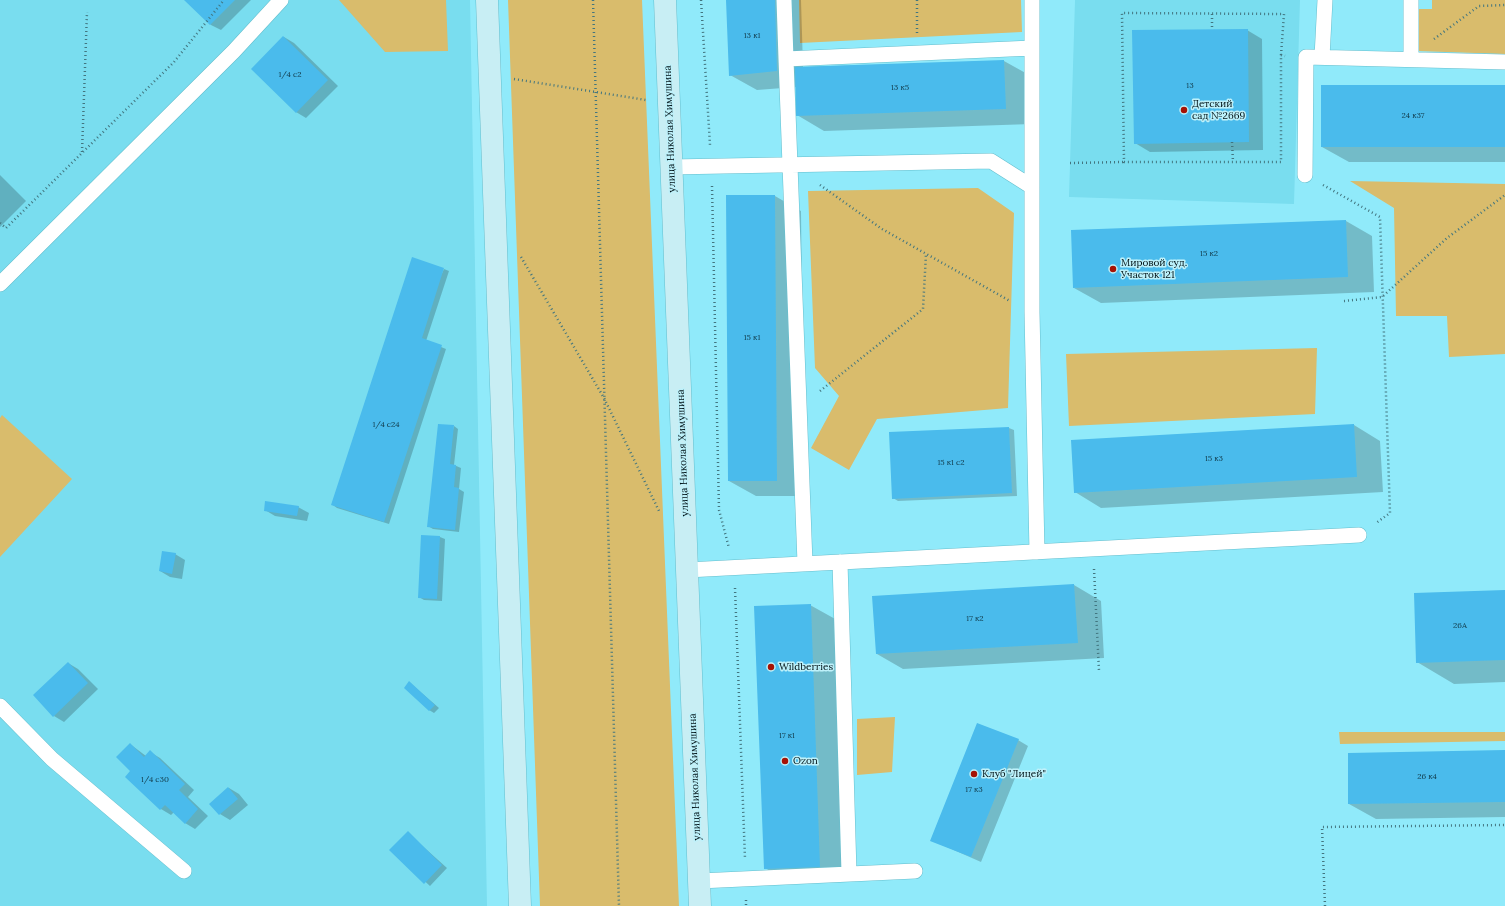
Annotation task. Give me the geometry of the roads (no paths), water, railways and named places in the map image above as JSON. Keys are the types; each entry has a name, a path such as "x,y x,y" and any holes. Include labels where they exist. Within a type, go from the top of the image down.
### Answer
{"street":[{"path":"487,0 520,906"},
{"name":"улица Николая Химушина","path":"665,0 700,906"}],"lane":[{"path":"0,284 234,51 281,0"},
{"path":"784,0 805,564"},
{"path":"1032,0 1032,312 1038,552"},
{"path":"1322,57 1325,0"},
{"path":"1411,0 1411,58"},
{"path":"786,58 1032,48"},
{"path":"1305,175 1306,57 1411,58 1505,62"},
{"path":"671,167 991,161 1032,188"},
{"path":"687,570 1359,535"},
{"path":"840,562 850,873"},
{"path":"0,706 52,759 184,871"},
{"path":"699,881 850,873 915,872"}],"place":[{"name":"Детский сад №2669","path":"1184,110"},
{"name":"Мировой суд. Участок 121","path":"1113,269"},
{"name":"Wildberries","path":"771,667"},
{"name":"Ozon","path":"785,761"},
{"name":"Клуб \"Лицей\"","path":"974,774"}]}
